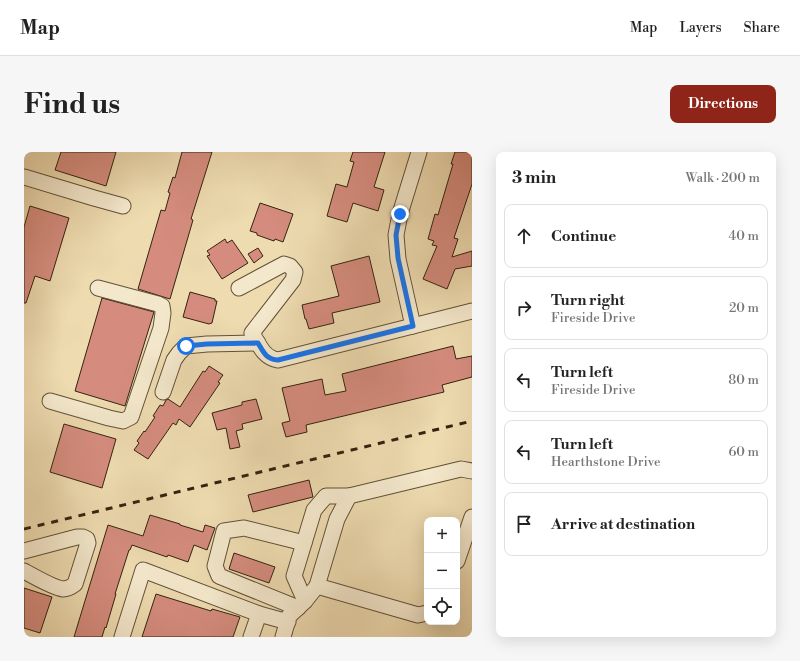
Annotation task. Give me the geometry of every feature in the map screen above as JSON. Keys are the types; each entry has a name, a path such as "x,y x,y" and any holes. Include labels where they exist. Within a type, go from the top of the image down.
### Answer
{"street":[{"path":"413,326 398,258 396,235 400,214 419,152"},
{"path":"24,177 124,206"},
{"path":"163,392 174,360 179,352 186,346 255,338 293,280 295,272 290,266 284,264 239,288"},
{"path":"50,401 123,421 131,417 160,328 163,313 162,306 98,288"},
{"path":"255,338 266,356 271,359 278,360 472,311"},
{"path":"295,612 294,576 314,510 326,496 349,496 461,469 472,471"},
{"path":"283,637 295,612 317,586 337,519 349,496"},
{"path":"460,553 472,517"},
{"path":"295,612 219,576 214,566 224,531 244,528 304,543"},
{"path":"24,551 77,537 87,539 88,543 75,584 70,588 64,589 56,587 24,571"},
{"path":"122,637 143,570 260,614 295,612"},
{"path":"317,586 418,615 424,614"},
{"path":"252,637 260,614"}],"building":[{"path":"61,152 116,152 106,186 55,170"},
{"path":"182,152 212,152 191,219 193,220 170,299 138,289 161,210 165,211 170,193 168,192 173,177 175,178"},
{"path":"353,152 385,152 374,187 384,190 378,211 353,203 347,222 327,216 336,184 347,187 354,162 350,161"},
{"path":"455,152 472,152 472,184 454,238 458,239 452,257 472,251 472,266 455,269 447,289 423,279 437,246 432,245 434,241 428,239 435,214 438,215"},
{"path":"260,203 293,214 283,242 275,239 274,241 250,231"},
{"path":"30,206 69,218 50,281 35,276 26,303 24,303 24,227"},
{"path":"225,239 227,243 232,240 248,263 222,279 207,256 210,255 207,251"},
{"path":"258,248 263,256 254,263 248,254"},
{"path":"369,256 380,302 332,313 334,323 309,329 302,305 339,296 331,266"},
{"path":"190,292 215,299 215,301 217,301 212,323 209,324 183,317"},
{"path":"102,298 154,312 125,406 75,391"},
{"path":"453,346 456,359 472,356 472,377 442,385 444,392 306,425 307,432 286,437 282,423 290,421 282,388 322,379 325,395 346,391 342,374"},
{"path":"209,366 223,375 218,382 220,383 190,427 179,419 176,425 173,423 148,459 134,450 139,443 137,441 155,417 153,416 160,405 163,406 168,399 180,407 203,371 205,372"},
{"path":"256,399 262,419 242,424 243,429 236,431 240,447 230,449 226,428 217,430 212,413 242,405 242,402"},
{"path":"64,424 116,439 102,488 50,472"},
{"path":"309,480 313,497 253,512 248,495"},
{"path":"150,515 203,532 205,525 215,528 207,550 194,545 188,562 168,555 167,557 132,545 129,550 102,637 74,637 108,525 143,536"},
{"path":"234,553 275,567 269,583 229,569"},
{"path":"24,588 52,597 40,633 24,628"},
{"path":"156,594 211,611 212,609 240,617 233,637 142,637"}],"railway":[{"path":"24,529 472,421"}],"route":[{"path":"186,346 258,343 266,356 271,359 278,360 413,326 398,258 396,235 400,214"}]}
